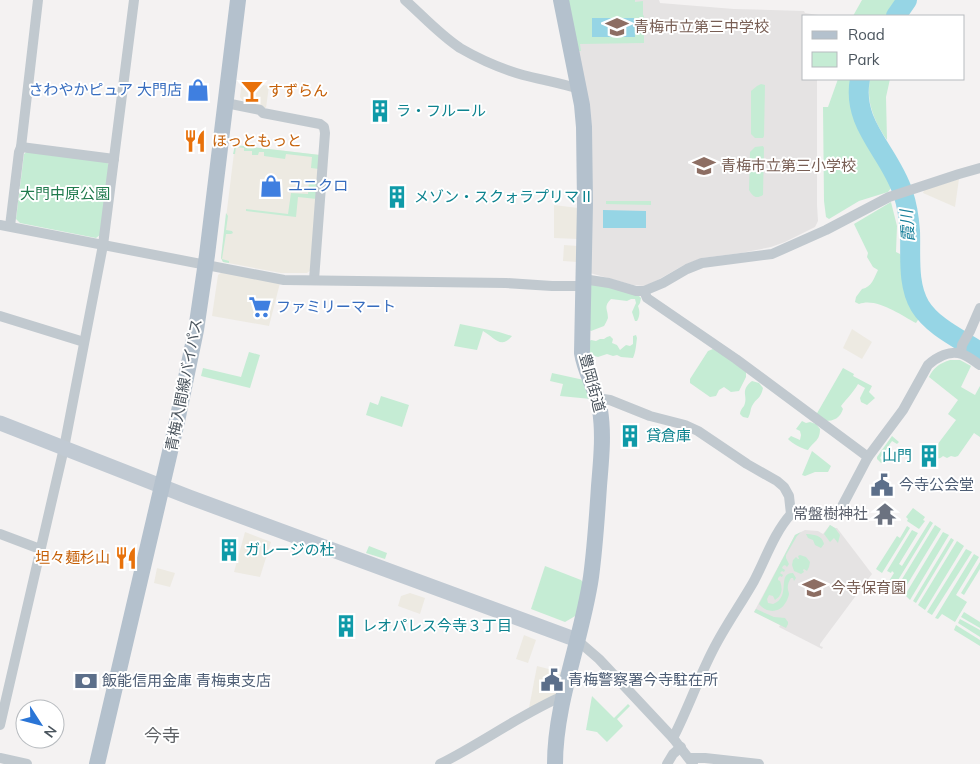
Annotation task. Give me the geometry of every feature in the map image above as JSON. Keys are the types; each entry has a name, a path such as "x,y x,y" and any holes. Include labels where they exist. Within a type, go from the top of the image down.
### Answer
{"main road":[{"name":"青梅入間線バイパス","path":"97,764 176,426 196,330 206,264 238,0"},
{"name":"豊岡街道","path":"555,764 558,729 590,579 602,431 600,408 583,358 584,115 561,0"}],"street":[{"path":"38,0 21,147 5,226 278,279 506,283 552,286 583,282 609,284 636,291 644,291 702,263 772,254 890,198 980,168"},
{"path":"0,725 64,448 104,245 134,0"},
{"path":"405,0 436,30 468,52 522,74 579,88"},
{"path":"226,103 260,110 263,113 320,124 324,127 314,280"},
{"path":"21,147 114,159"},
{"path":"644,291 648,298 868,457"},
{"path":"961,351 980,308"},
{"path":"0,316 84,342"},
{"path":"791,514 804,513 832,516 838,514 868,457 903,410 928,365 941,356 961,351"},
{"path":"961,351 980,365"},
{"path":"597,398 610,400 650,416 685,425 698,431 751,467 777,481 784,487 789,496 791,514 779,529 754,580 713,650 673,738"},
{"path":"0,423 162,486 577,640 599,659 692,761 705,758 759,764"},
{"path":"0,534 40,549"},
{"path":"440,764 504,726 565,695"},
{"path":"667,764 673,754 681,747"},
{"path":"0,758 27,764"}],"shaded area":[{"name":"青梅市立第三小学校","path":"568,0 659,0 660,3 734,9 804,11 805,13 818,15 802,15 802,80 817,80 818,221 815,227 771,247 702,258 684,265 644,286 633,285 590,273"},
{"path":"242,82 269,86 266,108 243,101 240,97"},
{"path":"235,145 320,155 311,270 307,273 281,273 223,262 221,258"},
{"path":"959,179 955,207 923,193 924,190"},
{"path":"554,205 578,208 578,239 554,238"},
{"path":"564,245 578,246 577,262 563,261"},
{"path":"222,272 280,283 269,326 212,316 218,275"},
{"path":"852,329 872,342 862,359 843,348"},
{"name":"今寺保育園","path":"830,525 837,528 872,574 820,644 823,647 822,649 754,612 795,535 805,530 818,531 823,534"},
{"path":"245,532 271,542 260,577 234,572"},
{"path":"157,568 175,573 170,587 154,583"},
{"path":"410,593 425,598 420,614 398,606 401,596"},
{"path":"524,635 536,640 528,663 516,659"},
{"path":"537,666 564,673 558,693 529,708"}],"green space":[{"name":"青梅市立第三中学校","path":"568,0 643,1 644,43 580,44 581,51 579,51"},
{"path":"862,0 898,0 888,15 854,15"},
{"path":"838,80 854,80 853,103 856,118 862,133 884,169 891,188 888,192 859,201 829,219 826,217 824,201 823,107 828,107"},
{"path":"870,80 890,80 886,97 887,140 878,126 872,111"},
{"path":"761,84 765,85 764,136 763,138 755,138 751,134 751,91"},
{"path":"235,145 320,155 319,169 311,168 312,157 286,154 285,159 264,156 264,152 252,155 252,151 244,151 244,148 236,147 235,154 233,154"},
{"path":"763,146 763,195 757,197 753,196 749,190 750,152 755,147"},
{"name":"大門中原公園","path":"28,151 106,161 109,165 100,235 96,238 20,223 16,219 24,154"},
{"path":"309,181 318,181 317,199 298,197 296,217 246,211 246,209 288,214 291,193 308,194"},
{"path":"606,201 651,201 651,205 606,204"},
{"path":"891,202 897,226 896,252 900,254 904,262 904,277 913,297 913,305 920,317 916,323 881,305 866,302 859,304 855,302 862,289 872,282 878,270 873,267 867,257 868,253 854,224"},
{"path":"226,213 228,216 226,230 233,233 226,234 222,259 229,261 229,263 223,262 221,258"},
{"path":"597,284 638,295 641,298 638,306 639,317 637,321 635,321 632,312 636,303 635,299 627,301 611,299 607,306 608,318 604,326 591,331 587,328 591,285"},
{"path":"460,324 512,336 508,340 501,342 483,331 477,350 454,346"},
{"path":"636,335 633,358 607,354 598,357 591,355 587,343 591,340 596,341 610,336 613,339 612,343 617,345 620,350 626,345 630,346 633,344 633,336"},
{"path":"713,349 720,352 746,372 746,377 739,391 731,392 724,387 719,390 716,396 710,397 690,383 690,379 708,351"},
{"path":"249,352 260,355 250,388 201,376 203,368 241,377"},
{"path":"950,360 960,360 971,366 961,387 975,395 980,386 980,437 974,433 958,456 938,458 934,457 931,453 956,420 948,414 958,400 929,377 937,366"},
{"path":"843,368 854,374 853,376 872,386 869,392 875,398 867,405 861,402 860,398 865,388 858,384 841,406 843,409 838,417 834,420 825,421 816,415"},
{"path":"552,373 584,380 591,399 560,396 563,384 550,381"},
{"path":"752,381 759,383 763,388 752,406 748,418 743,417 740,413 745,402 746,388"},
{"path":"381,396 409,405 402,427 366,415 370,402 378,405"},
{"path":"802,421 816,424 820,429 818,439 808,450 797,446 788,439 791,436 800,440 800,431 796,429"},
{"path":"892,436 899,442 897,444 892,441 880,458 884,462 881,463 877,457"},
{"path":"812,451 831,466 828,472 802,475"},
{"path":"913,508 925,517 923,520 925,521 919,529 907,521 906,517"},
{"path":"930,521 933,523 895,585 889,581 894,573 887,571 912,530 918,533 899,564 902,566"},
{"path":"830,525 840,535 838,543 834,538 830,542 824,534"},
{"path":"935,525 941,529 902,593 896,589"},
{"path":"907,526 910,528 882,573 876,569 897,536 900,538"},
{"path":"801,532 786,555 789,564 787,567 783,566 782,568 785,570 780,573 783,575 778,578 781,592 775,600 773,596 769,595 768,603 773,604 779,601 782,596 785,577 788,574 793,573 796,578 794,581 791,578 789,582 789,594 783,606 777,610 769,611 759,604 795,535"},
{"path":"943,532 949,535 910,600 905,595"},
{"path":"806,534 820,537 824,544 821,548 815,545 813,540 808,538"},
{"path":"951,538 954,540 916,603 913,601"},
{"path":"957,541 964,546 925,610 918,605"},
{"path":"369,546 387,553 385,559 366,553"},
{"path":"966,549 972,552 932,615 927,612"},
{"path":"974,554 979,557 956,595 967,602 955,622 942,614 938,619 935,618"},
{"path":"798,556 806,557 810,562 807,571 804,569 804,572 801,574 794,571 792,565 793,560 796,557 799,559"},
{"path":"980,562 980,569 964,595 961,593"},
{"path":"545,566 581,580 584,584 577,615 565,622 531,609"},
{"path":"756,609 774,617 785,618 788,622 786,628 754,612"},
{"path":"964,612 980,622 980,628 961,617"},
{"path":"960,619 980,630 980,637 958,623"},
{"path":"956,625 980,640 980,646 954,630"},
{"path":"592,696 614,718 628,704 630,706 617,719 623,726 607,742 597,732 586,730"}],"water":[{"path":"592,18 634,18 635,37 592,37"},
{"path":"603,210 646,211 646,228 603,228"}],"waterway":[{"name":"霞川","path":"897,15 907,0"},
{"name":"霞川","path":"860,80 861,110 866,124 890,164 906,202 910,231 911,279 916,297 920,306 932,320 947,332 980,352"}],"place":[{"name":"青梅市立第三中学校","path":"617,27"},
{"name":"さわやかピュア 大門店","path":"198,90"},
{"name":"すずらん","path":"252,91"},
{"name":"ラ・フルール","path":"380,111"},
{"name":"ほっともっと","path":"195,141"},
{"name":"青梅市立第三小学校","path":"704,166"},
{"name":"ユニクロ","path":"271,186"},
{"name":"メゾン・スクォラプリマⅡ","path":"397,197"},
{"name":"ファミリーマート","path":"260,307"},
{"name":"貸倉庫","path":"630,436"},
{"name":"山門","path":"929,456"},
{"name":"今寺公会堂","path":"882,485"},
{"name":"常盤樹神社","path":"885,514"},
{"name":"ガレージの杜","path":"229,550"},
{"name":"坦々麺杉山","path":"126,558"},
{"name":"今寺保育園","path":"814,588"},
{"name":"レオパレス今寺３丁目","path":"346,626"},
{"name":"青梅警察署今寺駐在所","path":"552,680"},
{"name":"飯能信用金庫 青梅東支店","path":"86,681"}],"district":[{"name":"今寺","path":"162,736"}]}
